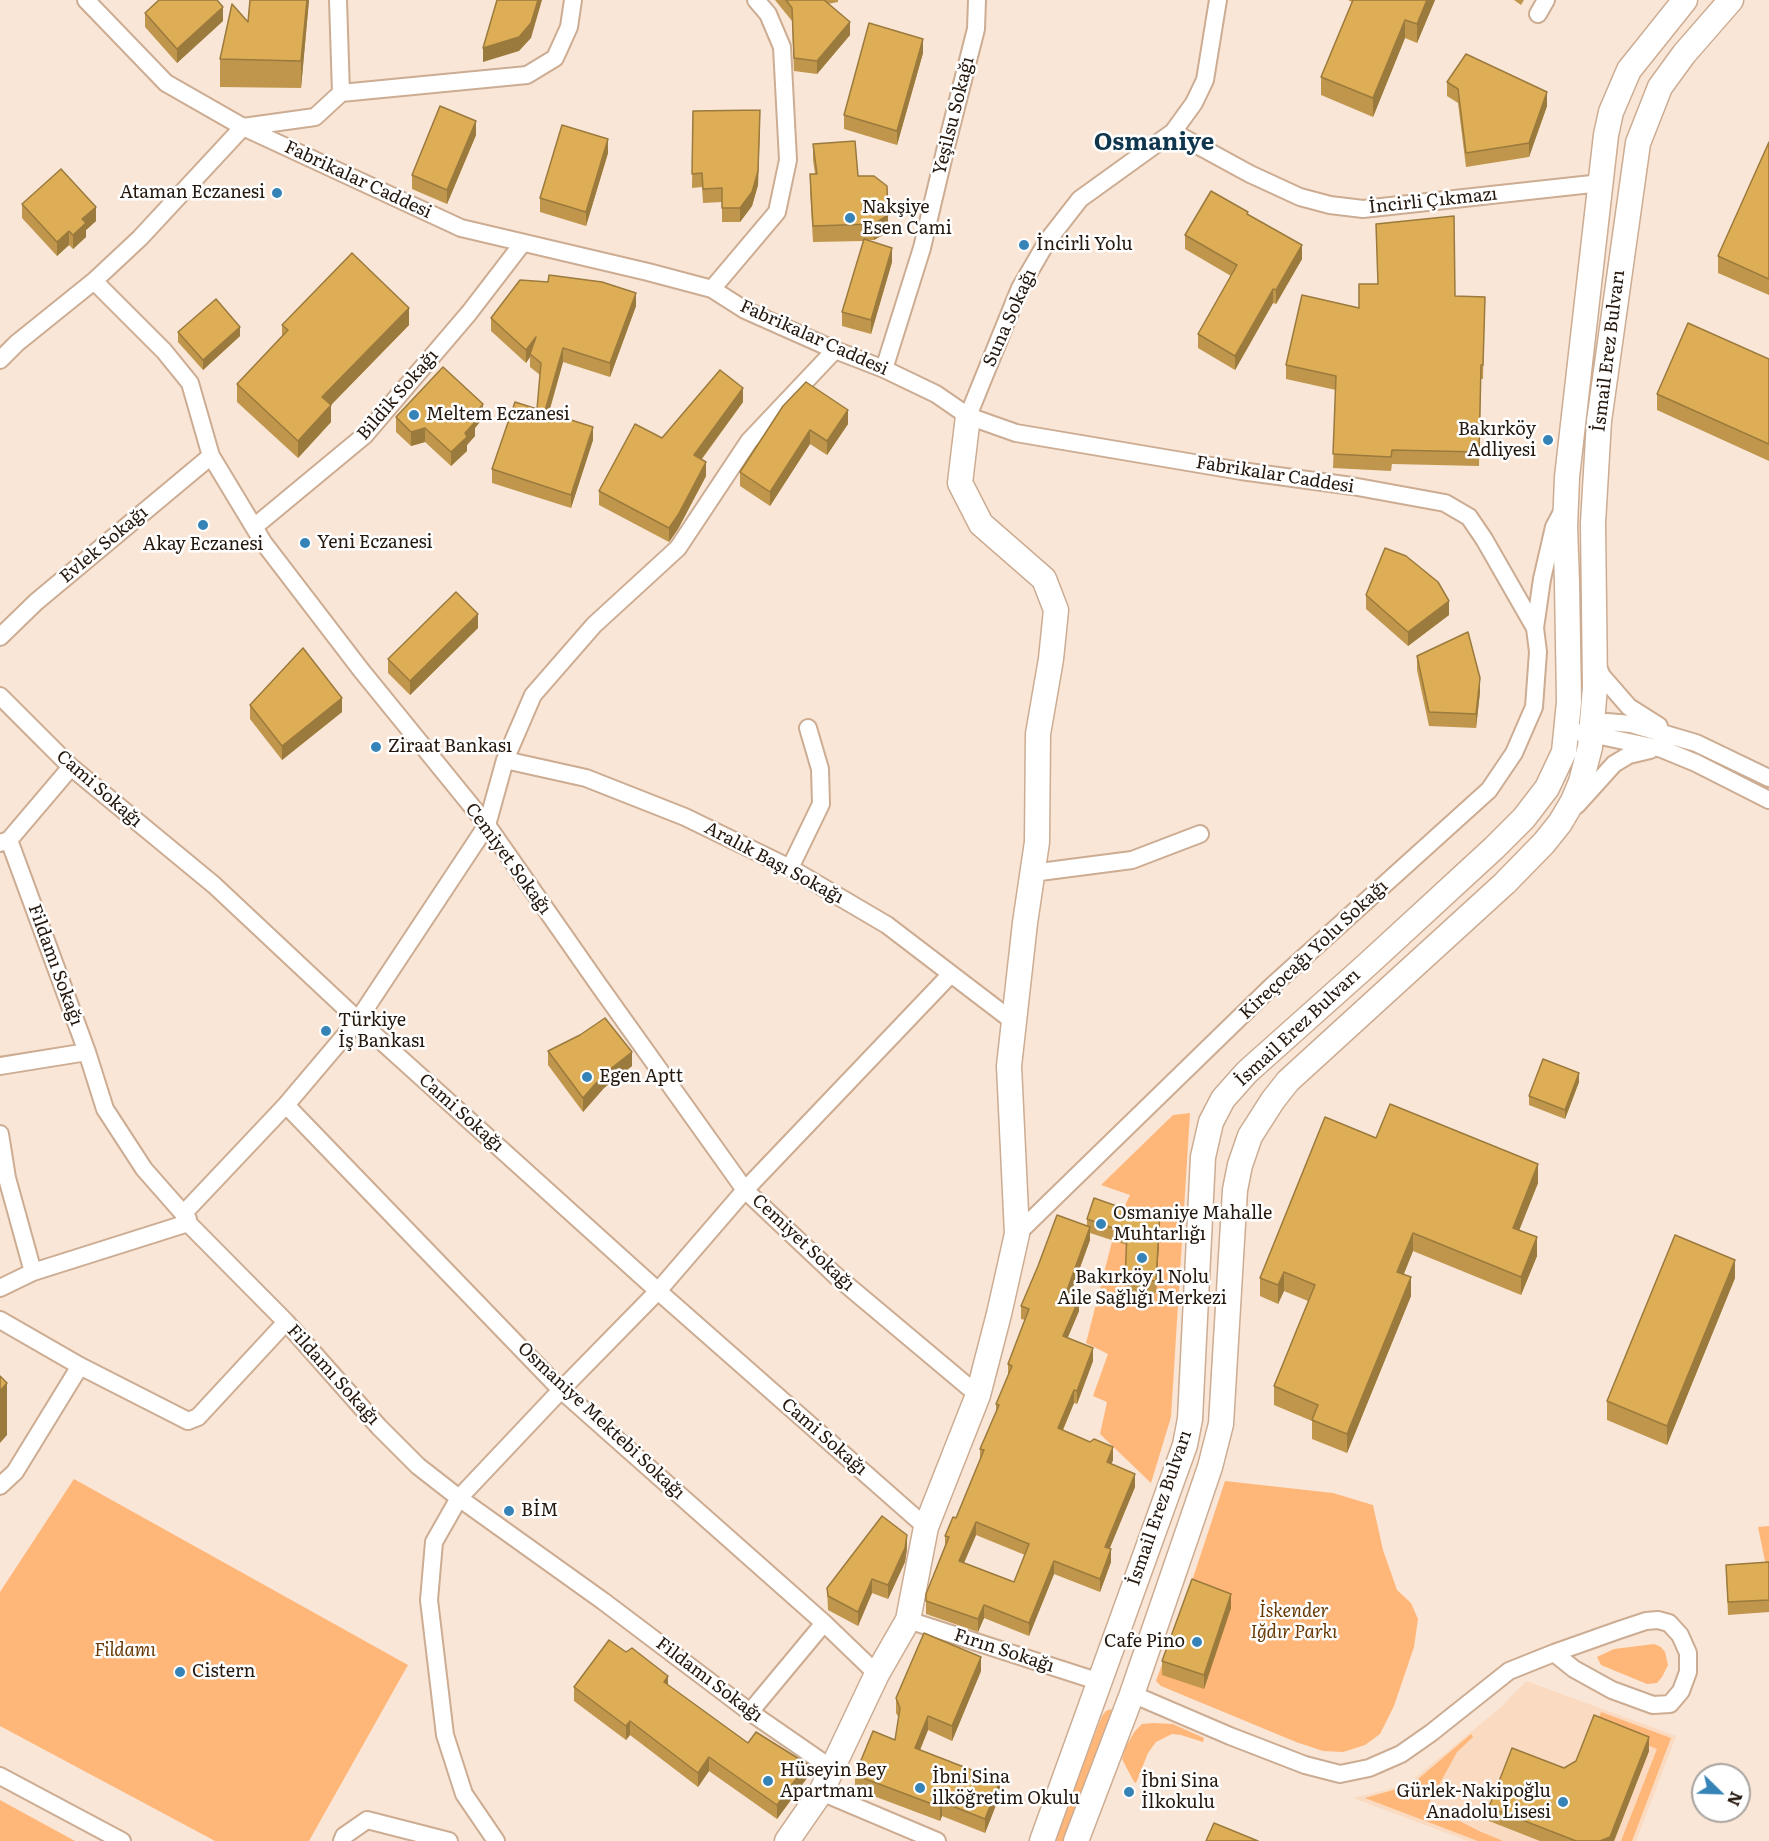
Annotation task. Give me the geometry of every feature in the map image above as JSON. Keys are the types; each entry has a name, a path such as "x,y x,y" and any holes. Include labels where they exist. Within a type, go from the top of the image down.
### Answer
{"street":[{"name":"Fabrikalar Caddesi","path":"86,0 166,83 243,127 461,228 712,288 745,310 884,369 936,394 968,416 1016,433 1445,502 1469,517 1535,628"},
{"path":"338,0 341,93"},
{"path":"0,360 17,343 94,281 140,238 243,127 315,117 341,93 527,75 555,58 569,27 573,0"},
{"path":"712,288 777,212 788,160 782,47 768,14 756,0"},
{"name":"Yeşilsu Sokağı","path":"884,369 922,248 976,29 977,0"},
{"name":"Suna Sokağı","path":"968,416 1020,288 1048,240 1080,199 1173,132 1194,103 1205,80 1218,0"},
{"name":"İsmail Erez Bulvarı","path":"1076,1841 1132,1694 1197,1508 1221,1424 1235,1190 1240,1165 1250,1136 1288,1081 1505,882 1544,843 1560,823 1581,782 1587,762 1579,732 1569,666 1565,527 1567,477 1606,135 1611,112 1629,70 1685,0"},
{"name":"İsmail Erez Bulvarı","path":"1042,1841 1185,1445 1190,1419 1203,1157 1211,1122 1223,1099 1247,1072 1376,957 1524,818 1547,788 1564,752 1579,732 1595,660 1593,524 1599,421 1638,143 1659,87 1683,54 1731,0"},
{"name":"İncirli Çıkmazı","path":"1173,132 1250,174 1300,197 1352,208 1363,209 1601,183"},
{"name":"Bildik Sokağı","path":"254,527 365,435 469,313 522,244"},
{"name":"Cemiyet Sokağı","path":"94,281 164,351 190,383 211,456 263,542 362,670 487,825 745,1190 835,1275 978,1395"},
{"path":"0,1288 33,1272 186,1218 358,1020 487,825 505,760 533,695 594,625 678,548 748,441 835,350"},
{"path":"787,1841 821,1792 877,1674 908,1620 926,1527 978,1395 1017,1234 1009,1066 1037,842 1038,734 1051,659 1056,610 1044,579 981,524 960,483 968,416"},
{"name":"Evlek Sokağı","path":"0,637 36,602 211,456"},
{"path":"1535,628 1546,555 1554,527 1566,504"},
{"name":"Kireçocağı Yolu Sokağı","path":"1017,1234 1272,986 1489,790 1514,753 1534,707 1538,651 1535,628"},
{"path":"1595,660 1602,676 1629,707 1647,720 1769,778"},
{"name":"Cami Sokağı","path":"0,696 71,767 214,885 358,1020 658,1291 926,1527"},
{"path":"1579,732 1607,722 1631,724 1684,738"},
{"path":"790,868 820,804 820,769 808,728"},
{"path":"1579,732 1662,749 1769,800"},
{"path":"1560,823 1614,764 1629,755 1662,749"},
{"name":"Aralık Başı Sokağı","path":"505,760 586,778 685,817 790,868 887,925 1014,1022"},
{"name":"Fildamı Sokağı","path":"71,767 5,842 87,1052 105,1109 144,1169 186,1218 286,1322 379,1427 418,1466 750,1712 831,1768"},
{"path":"1032,873 1132,860 1200,834"},
{"path":"496,1841 464,1794 445,1735 435,1667 429,1600 434,1542 459,1498 658,1291 745,1190 951,974"},
{"path":"0,1066 87,1052"},
{"name":"Osmaniye Mektebi Sokağı","path":"286,1105 561,1390 824,1623 877,1674"},
{"path":"0,1134 7,1178 33,1272"},
{"path":"0,1320 80,1366 188,1421 198,1417 286,1322"},
{"path":"0,1486 15,1472 80,1366"},
{"name":"Fırın Sokağı","path":"908,1620 1100,1682"},
{"path":"1100,1682 1273,1752 1321,1770 1340,1774 1369,1768 1401,1754 1509,1671 1554,1653 1646,1622 1658,1620 1669,1623 1680,1635 1688,1653 1688,1672 1681,1691 1670,1704 1653,1705 1612,1690 1574,1669 1554,1653"},
{"path":"750,1712 824,1623"},
{"path":"0,1776 122,1841"},
{"path":"821,1792 937,1841"},
{"path":"342,1841 344,1836 367,1820 449,1841"}],"shaded area":[{"path":"1526,1681 1676,1736 1636,1841 1468,1841 1353,1798 1410,1782 1500,1708"}],"green space":[{"path":"1190,1113 1171,1417 1151,1483 1100,1434 1107,1402 1093,1396 1108,1354 1086,1343 1117,1222 1130,1195 1101,1185 1173,1115"},
{"name":"Fildamı","path":"74,1479 408,1665 309,1841 215,1841 0,1726 0,1592"},
{"name":"İskender Iğdır Parkı","path":"1225,1481 1333,1493 1373,1505 1383,1550 1397,1590 1411,1603 1418,1619 1414,1647 1394,1706 1380,1734 1365,1745 1343,1752 1323,1751 1161,1686 1156,1681"},
{"path":"1769,1526 1769,1565 1766,1566 1758,1527"},
{"path":"1654,1644 1665,1652 1668,1665 1657,1683 1647,1684 1601,1665 1597,1657 1614,1649"},
{"path":"1111,1709 1113,1714 1066,1841 1053,1841 1102,1716"},
{"path":"1601,1712 1671,1738 1632,1841 1621,1841 1657,1749 1597,1725"},
{"path":"1142,1724 1173,1724 1204,1738 1203,1742 1172,1734 1156,1742 1148,1753 1136,1783 1122,1759 1126,1746 1135,1731"},
{"path":"1471,1734 1473,1737 1457,1752 1428,1805 1503,1841 1478,1841 1365,1798 1411,1785"},
{"path":"0,1800 75,1841 0,1841"}],"building":[{"path":"159,0 217,0 223,7 177,49 145,13"},
{"path":"250,0 307,0 301,61 220,59 232,4 248,22"},
{"path":"497,0 538,0 531,23 519,37 483,48"},
{"path":"786,0 824,0 850,22 817,61 794,58 792,8"},
{"path":"1353,0 1427,0 1417,24 1405,20 1373,98 1321,77"},
{"path":"869,23 923,39 897,131 844,115"},
{"path":"1466,54 1547,92 1529,143 1466,153 1458,89 1447,82"},
{"path":"440,106 476,121 447,190 412,175"},
{"path":"760,110 758,171 752,192 740,208 722,208 722,188 703,189 702,173 692,174 693,111"},
{"path":"562,125 608,139 586,212 540,198"},
{"path":"855,141 858,176 874,176 887,186 888,215 874,224 813,226 810,174 817,174 813,144"},
{"path":"1769,142 1769,279 1718,256"},
{"path":"61,169 96,207 82,219 86,223 73,235 69,231 57,242 22,204"},
{"path":"1211,191 1302,245 1276,290 1273,289 1235,356 1198,334 1237,265 1185,235"},
{"path":"1454,216 1455,296 1485,297 1479,452 1392,450 1391,457 1333,454 1336,376 1286,365 1302,295 1359,308 1359,284 1378,284 1376,224"},
{"path":"864,239 892,248 871,320 842,312"},
{"path":"352,253 409,308 322,397 331,405 298,441 237,384 288,330 282,325"},
{"path":"549,275 602,282 636,293 610,363 563,348 545,411 543,411 593,427 571,495 492,469 515,402 537,409 541,363 530,354 536,337 526,350 491,318 520,280 548,282"},
{"path":"216,299 240,327 203,360 178,332"},
{"path":"1688,323 1769,359 1769,444 1657,394"},
{"path":"443,367 483,404 473,417 475,422 465,433 467,437 451,452 425,428 411,432 396,417"},
{"path":"720,370 743,388 694,455 706,462 669,528 599,491 635,424 662,438"},
{"path":"806,382 848,410 827,441 810,430 770,492 740,472 783,406"},
{"path":"1385,548 1406,556 1438,582 1449,601 1408,632 1366,595"},
{"path":"456,592 478,614 410,681 388,659"},
{"path":"1468,632 1480,678 1476,714 1429,712 1417,656"},
{"path":"303,648 342,698 282,746 250,705"},
{"name":"Egen Aptt","path":"605,1018 632,1052 604,1074 583,1098 548,1051 580,1035"},
{"path":"1543,1059 1579,1073 1565,1110 1529,1096"},
{"path":"1390,1104 1538,1164 1513,1228 1537,1237 1521,1277 1413,1233 1397,1272 1411,1277 1347,1434 1312,1420 1318,1405 1274,1386 1315,1285 1284,1272 1278,1285 1260,1278 1325,1117 1376,1138"},
{"path":"1094,1198 1128,1210 1160,1212 1156,1281 1125,1279 1127,1233 1087,1219"},
{"path":"1057,1215 1090,1227 1066,1293 1079,1299 1063,1336 1093,1348 1077,1391 1074,1390 1058,1428 1090,1442 1094,1439 1113,1447 1107,1462 1135,1474 1105,1547 1111,1549 1100,1579 1054,1561 1029,1623 984,1605 978,1619 926,1601 926,1594 949,1537 945,1536 953,1517 956,1518 984,1450 980,1449 999,1405 996,1404 1012,1366 1008,1364 1029,1309 1021,1306","holes":["976,1522 1029,1544 1014,1582 959,1561"]},
{"path":"1675,1235 1735,1260 1667,1426 1607,1401"},
{"path":"0,1376 7,1383 0,1391"},
{"path":"882,1516 907,1535 905,1548 888,1585 872,1579 858,1612 828,1596 827,1588"},
{"path":"1769,1562 1769,1600 1728,1602 1726,1565"},
{"name":"Cafe Pino","path":"1192,1579 1231,1594 1204,1675 1162,1661"},
{"path":"924,1633 981,1657 952,1726 928,1716 915,1748 1000,1781 985,1819 942,1802 940,1807 855,1775 873,1731 895,1740 900,1708 896,1698"},
{"path":"609,1640 626,1652 632,1648 668,1676 664,1682 748,1743 756,1732 807,1764 777,1805 709,1757 698,1773 630,1721 626,1726 574,1687"},
{"name":"Gürlek-Nakipoğlu Anadolu Lisesi","path":"1594,1715 1649,1737 1610,1837 1600,1841 1576,1841 1489,1807 1512,1748 1564,1768 1576,1761"},
{"path":"1214,1823 1258,1841 1206,1841"}],"place":[{"name":"Ataman Eczanesi","path":"277,193"},
{"name":"Nakşiye Esen Cami","path":"850,218"},
{"name":"İncirli Yolu","path":"1024,245"},
{"name":"Meltem Eczanesi","path":"414,415"},
{"name":"Bakırköy Adliyesi","path":"1548,440"},
{"name":"Akay Eczanesi","path":"203,525"},
{"name":"Yeni Eczanesi","path":"305,543"},
{"name":"Ziraat Bankası","path":"376,747"},
{"name":"Türkiye İş Bankası","path":"326,1031"},
{"name":"Egen Aptt","path":"587,1077"},
{"name":"Osmaniye Mahalle Muhtarlığı","path":"1101,1224"},
{"name":"Bakırköy 1 Nolu Aile Sağlığı Merkezi","path":"1142,1258"},
{"name":"BİM","path":"509,1511"},
{"name":"Cafe Pino","path":"1197,1642"},
{"name":"Cistern","path":"180,1672"},
{"name":"Hüseyin Bey Apartmanı","path":"768,1781"},
{"name":"İbni Sina ilköğretim Okulu","path":"920,1788"},
{"name":"İbni Sina İlkokulu","path":"1129,1792"},
{"name":"Gürlek-Nakipoğlu Anadolu Lisesi","path":"1563,1802"}],"district":[{"name":"Osmaniye","path":"1154,143"}]}
